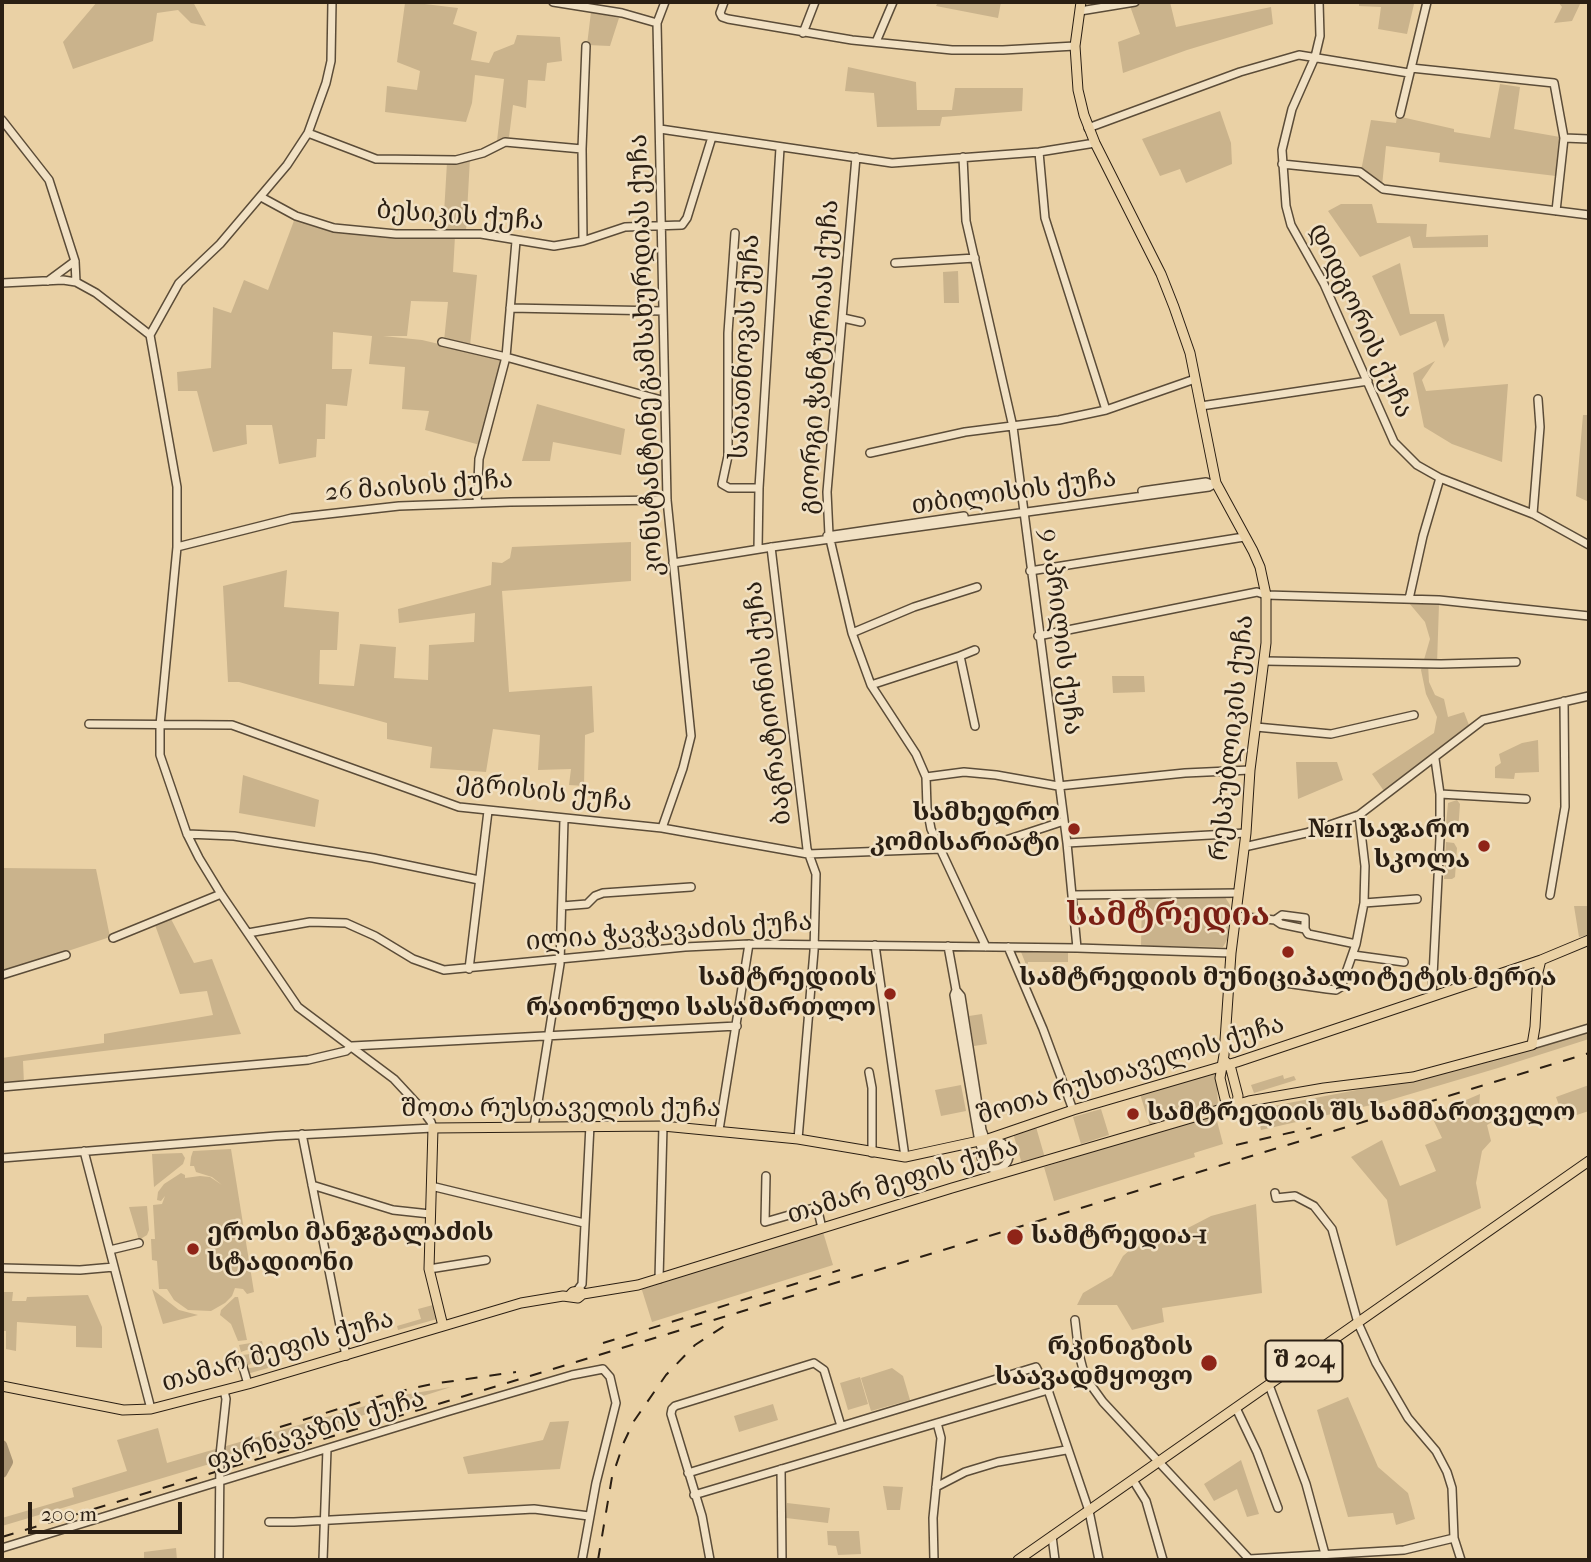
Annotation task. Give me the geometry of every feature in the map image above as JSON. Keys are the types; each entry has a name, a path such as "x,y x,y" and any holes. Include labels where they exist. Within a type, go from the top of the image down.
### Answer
{"main road":[{"name":"რესპუბლიკის ქუჩა","path":"1080,7 1075,46 1078,90 1088,128 1161,274 1189,353 1214,483 1260,567 1266,594 1268,625 1231,953 1224,1054"},
{"name":"შოთა რუსთაველის ქუჩა","path":"433,1128 663,1126 799,1139 905,1157 986,1143 1073,1110 1224,1065 1541,960 1589,940"},
{"path":"1532,1045 1541,960"},
{"name":"თამარ მეფის ქუჩა","path":"2,1386 123,1410 151,1409 224,1391 521,1303 638,1285 998,1173 1234,1105 1324,1088 1413,1077 1532,1045"},
{"path":"1224,1054 1221,1061 1224,1065"},
{"path":"1224,1054 1229,1061 1224,1065 1220,1078 1225,1099 1229,1105 1234,1105"},
{"path":"433,1128 429,1269 443,1326"},
{"name":"შ 204","path":"1018,1560 1589,1161"}],"street":[{"path":"332,2 331,61 308,133 261,197 220,244 179,283 150,335 177,487 177,547 160,725 160,755 198,858 298,1007 394,1079 420,1107 433,1128"},
{"path":"553,2 622,13 657,23"},
{"name":"კონსტანტინე გამსახურდიას ქუჩა","path":"662,828 691,736 667,500 657,23 665,2"},
{"path":"724,2 720,13 722,17 803,33 952,50 1075,46"},
{"path":"803,33 816,2"},
{"path":"876,42 893,2"},
{"path":"1080,7 1135,2"},
{"name":"დიდგორის ქუჩა","path":"1319,2 1320,36 1286,127 1282,164 1286,206 1291,225 1324,284 1394,442 1417,465 1440,478 1533,514 1589,545"},
{"path":"1400,114 1427,2"},
{"path":"583,241 582,149 586,46"},
{"path":"1088,128 1240,72 1299,55 1410,71 1554,83 1564,138 1556,211"},
{"path":"2,120 49,180 75,261 76,282"},
{"path":"660,129 892,163 1039,152 1095,143"},
{"path":"308,133 376,159 456,160 483,153 505,142 582,149"},
{"path":"660,226 682,225 687,218 712,137"},
{"path":"1564,138 1589,139"},
{"name":"საიათნოვას ქუჩა","path":"758,549 759,488 780,148"},
{"path":"1039,152 1045,218 1106,410"},
{"name":"გიორგი ჭანტურიას ქუჩა","path":"856,157 827,492 830,538 852,633 871,685 916,754 926,777 926,808 931,829 986,947"},
{"name":"9 აპრილის ქუჩა","path":"963,157 966,221 1013,427 1038,636 1068,843 1077,948"},
{"path":"1282,164 1360,173 1383,189 1589,215"},
{"name":"ბესიკის ქუჩა","path":"261,197 296,216 334,228 396,234 481,234 554,246 583,241 625,227 660,226"},
{"path":"735,233 728,333 727,456 722,484 729,488 759,488"},
{"path":"477,503 479,459 506,357 516,241"},
{"path":"895,263 975,258"},
{"path":"48,281 75,261"},
{"path":"2,283 76,282 96,293 150,335"},
{"path":"510,307 663,311"},
{"path":"843,318 861,322"},
{"path":"442,342 665,401"},
{"path":"870,453 965,432 1013,427 1106,410 1195,379"},
{"path":"1201,406 1368,381"},
{"path":"1533,514 1540,427 1538,399"},
{"path":"1409,599 1440,478"},
{"name":"თბილისის ქუჩა","path":"673,563 1023,510 1209,487 1214,483"},
{"name":"26 მაისის ქუჩა","path":"177,547 292,518 399,506 667,500"},
{"path":"1030,571 1244,537"},
{"name":"ბაგრატიონის ქუჩა","path":"771,547 808,854 816,874 814,944 799,1139"},
{"path":"852,633 914,607 976,587"},
{"path":"1038,636 1257,592 1409,599 1589,616"},
{"path":"871,685 975,650"},
{"path":"960,656 975,726"},
{"path":"1264,661 1441,664 1516,662"},
{"path":"1244,847 1306,832 1359,815 1483,720 1589,696"},
{"path":"1550,895 1565,807 1564,701"},
{"path":"1256,727 1331,734 1414,715"},
{"name":"ეგრისის ქუჩა","path":"89,724 232,725 459,807 662,828 808,854 940,849"},
{"path":"1432,996 1440,794 1435,759"},
{"path":"926,777 964,772 1058,786 1185,773 1250,770"},
{"path":"1440,794 1526,799"},
{"path":"470,969 488,811"},
{"path":"1229,975 1336,990 1341,988 1356,944 1364,903 1365,866 1359,815"},
{"path":"534,1127 560,960 564,819"},
{"path":"997,843 1064,821"},
{"path":"1068,843 1246,832"},
{"path":"187,834 234,836 373,858 479,880"},
{"path":"562,906 587,904 595,895 603,893 691,887"},
{"path":"1073,895 1238,893"},
{"path":"113,938 221,894"},
{"path":"1364,903 1417,899"},
{"path":"1235,916 1275,920 1281,924 1305,929 1311,935 1356,944"},
{"name":"ილია ჭავჭავაძის ქუჩა","path":"248,933 310,922 346,923 375,936 413,959 444,970 685,947 749,944 1077,948 1231,953"},
{"path":"719,1130 749,944"},
{"path":"875,945 905,1157"},
{"path":"948,946 956,990 961,996 986,1143 982,1160 998,1173"},
{"path":"1008,947 1047,1039 1073,1110"},
{"path":"2,975 66,955"},
{"path":"1353,955 1404,962"},
{"path":"2,1087 308,1060 346,1051 352,1046 737,1026"},
{"path":"1532,1045 1589,1028"},
{"path":"869,1072 872,1088 872,1153"},
{"path":"573,1294 582,1284 590,1125"},
{"path":"659,1279 663,1126"},
{"name":"შოთა რუსთაველის ქუჩა","path":"2,1158 302,1134 433,1128"},
{"path":"302,1134 346,1356"},
{"path":"986,1143 1007,1149 1007,1162 998,1173"},
{"path":"84,1151 151,1409"},
{"path":"998,1173 1007,1162"},
{"path":"766,1176 765,1222 817,1207 822,1228"},
{"path":"312,1185 393,1210 430,1214"},
{"path":"431,1185 584,1223"},
{"path":"1275,1193 1276,1198 1295,1196 1314,1206 1332,1228 1358,1323 1376,1363 1408,1418 1436,1451 1447,1472 1452,1488 1454,1538 1461,1560"},
{"path":"110,1250 139,1243"},
{"path":"429,1269 486,1260"},
{"path":"2,1269 80,1270 114,1267"},
{"path":"1075,1320 1085,1377 1103,1402 1250,1559 1404,1550 1454,1538"},
{"path":"710,1560 702,1516 671,1414 675,1406 814,1363 824,1370 841,1426"},
{"path":"242,1364 248,1384"},
{"path":"688,1473 1036,1367 1048,1390 1066,1450 1089,1511 1098,1560"},
{"name":"ფარნავაზის ქუჩა","path":"2,1548 327,1448 572,1376 603,1370 610,1377 616,1403 589,1516"},
{"path":"1269,1385 1306,1485 1325,1554"},
{"path":"695,1495 1048,1390"},
{"path":"219,1560 220,1455 226,1399 224,1391"},
{"path":"1236,1408 1257,1452 1278,1508"},
{"path":"934,1560 933,1518 941,1438 937,1423"},
{"path":"323,1560 327,1448"},
{"path":"936,1487 965,1472 998,1462 1066,1450"},
{"path":"781,1469 782,1560"},
{"path":"1133,1480 1146,1502 1163,1560"},
{"path":"269,1522 534,1509 589,1516 582,1560"},
{"path":"1052,1536 1055,1560"}],"shaded area":[{"path":"97,2 193,2 206,26 191,23 178,10 157,13 153,41 73,69 63,42"},
{"path":"938,2 1001,2 998,18 936,6"},
{"path":"1147,2 1170,2 1176,27 1271,7 1273,24 1123,73 1118,42 1140,34 1130,6"},
{"path":"1359,2 1414,4 1407,34 1378,29 1381,7 1359,6"},
{"path":"1558,2 1581,2 1572,21 1554,23 1562,7"},
{"path":"405,3 458,8 453,24 477,32 471,60 489,63 494,52 514,44 517,35 560,37 562,61 547,63 545,81 528,80 526,108 513,105 509,137 497,141 504,79 475,75 472,103 466,122 385,112 387,86 417,90 420,71 397,62"},
{"path":"591,12 619,18 610,46 587,45"},
{"path":"848,67 916,82 917,110 952,110 955,88 1023,88 1022,111 942,117 940,126 877,127 874,93 845,91"},
{"path":"1500,84 1520,87 1514,129 1560,137 1556,176 1439,162 1440,153 1386,146 1382,186 1361,171 1371,120 1396,123 1397,116 1454,129 1454,132 1490,138"},
{"path":"1220,111 1231,143 1232,164 1186,183 1180,169 1160,176 1142,139"},
{"path":"470,158 466,231 443,231 447,162"},
{"path":"1341,204 1372,204 1377,223 1427,224 1426,237 1488,235 1488,247 1413,248 1410,236 1360,257 1328,211"},
{"path":"295,218 342,232 455,236 453,272 477,275 470,346 444,341 448,302 411,301 407,336 383,336 422,340 502,359 480,445 425,430 429,411 402,409 405,367 369,364 372,336 333,332 332,369 352,369 347,406 326,404 325,439 317,439 316,457 279,464 272,425 246,425 247,444 213,452 197,391 178,391 177,372 211,368 213,307 231,313 244,280 268,290"},
{"path":"1400,263 1410,314 1444,314 1449,340 1444,348 1436,321 1400,336 1372,276"},
{"path":"958,271 959,303 944,303 943,272"},
{"path":"1435,361 1422,380 1426,391 1508,384 1502,462 1452,444 1424,427 1413,373"},
{"path":"537,404 625,429 621,455 553,442 550,461 522,461"},
{"path":"1583,415 1589,415 1589,502 1576,496"},
{"path":"631,542 631,581 502,591 509,692 592,686 594,732 585,735 584,786 569,785 571,769 538,770 540,735 493,729 486,772 430,768 432,747 387,739 387,723 239,682 228,682 223,586 287,570 284,607 339,612 337,650 320,650 319,684 354,686 360,644 396,647 394,678 428,680 429,645 474,642 475,613 399,623 398,609 491,585 492,562 502,563 510,558 512,547"},
{"path":"1409,603 1439,604 1437,664 1428,664 1429,682 1435,695 1444,699 1448,717 1464,712 1469,725 1384,791 1372,774 1434,733 1437,717 1426,694 1421,670 1430,639 1425,622"},
{"path":"1112,676 1144,676 1145,692 1113,693"},
{"path":"1538,740 1539,772 1515,773 1514,779 1495,778 1495,767 1501,763 1499,754 1522,743"},
{"path":"1296,762 1337,762 1343,780 1298,799"},
{"path":"243,775 319,800 315,827 239,813"},
{"path":"1457,800 1460,804 1458,832 1456,836 1445,835 1448,803"},
{"path":"1446,842 1454,843 1457,848 1455,877 1452,879 1444,879"},
{"path":"2,868 96,869 110,937 2,973"},
{"path":"1223,894 1230,905 1227,940 1223,947 1141,946 1142,896"},
{"path":"1574,906 1589,906 1589,935 1579,937"},
{"path":"171,919 194,963 212,959 241,1034 23,1061 24,1084 2,1085 2,1058 104,1043 104,1034 213,1015 207,991 180,994 155,925"},
{"path":"1021,952 1068,952 1068,962 1028,962 1027,967"},
{"path":"982,1014 987,1044 974,1046 969,1016"},
{"path":"1589,1030 1589,1039 1498,1068 1380,1103 1261,1130 1257,1109 1399,1082 1496,1059"},
{"path":"1216,1072 1218,1104 1150,1126 1140,1094"},
{"path":"1283,1075 1284,1079 1294,1076 1296,1080 1254,1093 1251,1085"},
{"path":"961,1085 966,1111 941,1116 935,1090"},
{"path":"1589,1085 1589,1111 1564,1119 1556,1097"},
{"path":"1480,1094 1479,1108 1486,1105 1497,1119 1487,1125 1491,1141 1482,1151 1476,1183 1481,1208 1396,1246 1387,1200 1351,1157 1382,1140 1400,1186 1436,1171 1425,1145 1442,1138 1431,1115"},
{"path":"1101,1109 1109,1135 1081,1144 1073,1117"},
{"path":"1215,1113 1223,1144 1194,1153 1195,1157 1054,1201 1044,1167"},
{"path":"1036,1127 1045,1158 1022,1164 1013,1133"},
{"name":"ეროსი მანჯგალაძის სტადიონი","path":"231,1149 254,1292 247,1294 243,1289 235,1288 225,1303 211,1311 188,1310 174,1300 167,1289 159,1289 157,1261 152,1260 151,1239 155,1239 153,1205 162,1204 165,1196 161,1201 157,1200 158,1192 164,1184 181,1173 185,1178 210,1177 222,1185 212,1177 196,1172 194,1166 190,1166 191,1157 193,1151"},
{"path":"182,1153 185,1158 183,1164 154,1187 152,1154"},
{"path":"1256,1204 1262,1293 1162,1308 1164,1322 1132,1330 1117,1305 1077,1305 1083,1293 1112,1276 1123,1256 1131,1249 1186,1229 1211,1216"},
{"path":"147,1206 149,1230 147,1235 139,1240 129,1207"},
{"path":"823,1232 833,1265 652,1322 641,1287"},
{"path":"152,1289 179,1310 198,1315 163,1324"},
{"path":"2,1292 13,1292 12,1301 26,1301 27,1297 88,1295 102,1327 102,1348 76,1347 76,1326 17,1322 16,1351 6,1349 6,1331 2,1331"},
{"path":"238,1297 247,1340 238,1341 231,1324 220,1315 221,1310"},
{"path":"433,1305 437,1319 398,1330 397,1326 421,1319 418,1309"},
{"path":"262,1341 268,1368 247,1374 245,1369 261,1366 259,1360 244,1367 243,1363 251,1360 244,1362 242,1355 259,1353 258,1346 241,1352 239,1345"},
{"path":"892,1368 903,1376 910,1400 871,1411 861,1378"},
{"path":"860,1377 868,1404 848,1410 840,1383"},
{"path":"451,1387 233,1457 2,1526 2,1518 74,1497 72,1488 127,1471 117,1440 158,1428 167,1463 403,1395"},
{"path":"1348,1397 1378,1467 1408,1493 1415,1519 1396,1525 1393,1513 1348,1517 1317,1410"},
{"path":"773,1404 778,1420 739,1432 734,1416"},
{"path":"569,1421 560,1469 468,1474 463,1457 543,1440 550,1422"},
{"path":"1241,1460 1259,1514 1247,1517 1237,1489 1214,1501 1204,1484"},
{"path":"883,1486 903,1487 900,1510 887,1510"},
{"path":"787,1503 830,1508 828,1523 786,1518"},
{"path":"827,1531 859,1531 861,1554 838,1555 836,1546 828,1545"},
{"path":"176,1548 177,1560 144,1560 144,1552"}],"waterway":[{"path":"2,1445 8,1462 2,1473"}],"railway":[{"path":"2,1537 1589,1053"},
{"path":"1236,1145 1311,1128"},
{"path":"603,1343 840,1270"},
{"path":"598,1560 612,1477 634,1421 666,1375 695,1345 732,1321"},
{"path":"280,1427 387,1394 432,1384 516,1372"}],"place":[{"name":"სამხედრო კომისარიატი","path":"1074,829"},
{"name":"№11 საჯარო სკოლა","path":"1484,846"},
{"name":"სამტრედიის მუნიციპალიტეტის მერია","path":"1288,952"},
{"name":"სამტრედიის რაიონული სასამართლო","path":"890,994"},
{"name":"სამტრედიის შს სამმართველო","path":"1133,1114"},
{"name":"სამტრედია-1","path":"1015,1237"},
{"name":"ეროსი მანჯგალაძის სტადიონი","path":"193,1249"},
{"name":"რკინიგზის საავადმყოფო","path":"1209,1363"}],"district":[{"name":"სამტრედია","path":"1168,917"}]}
